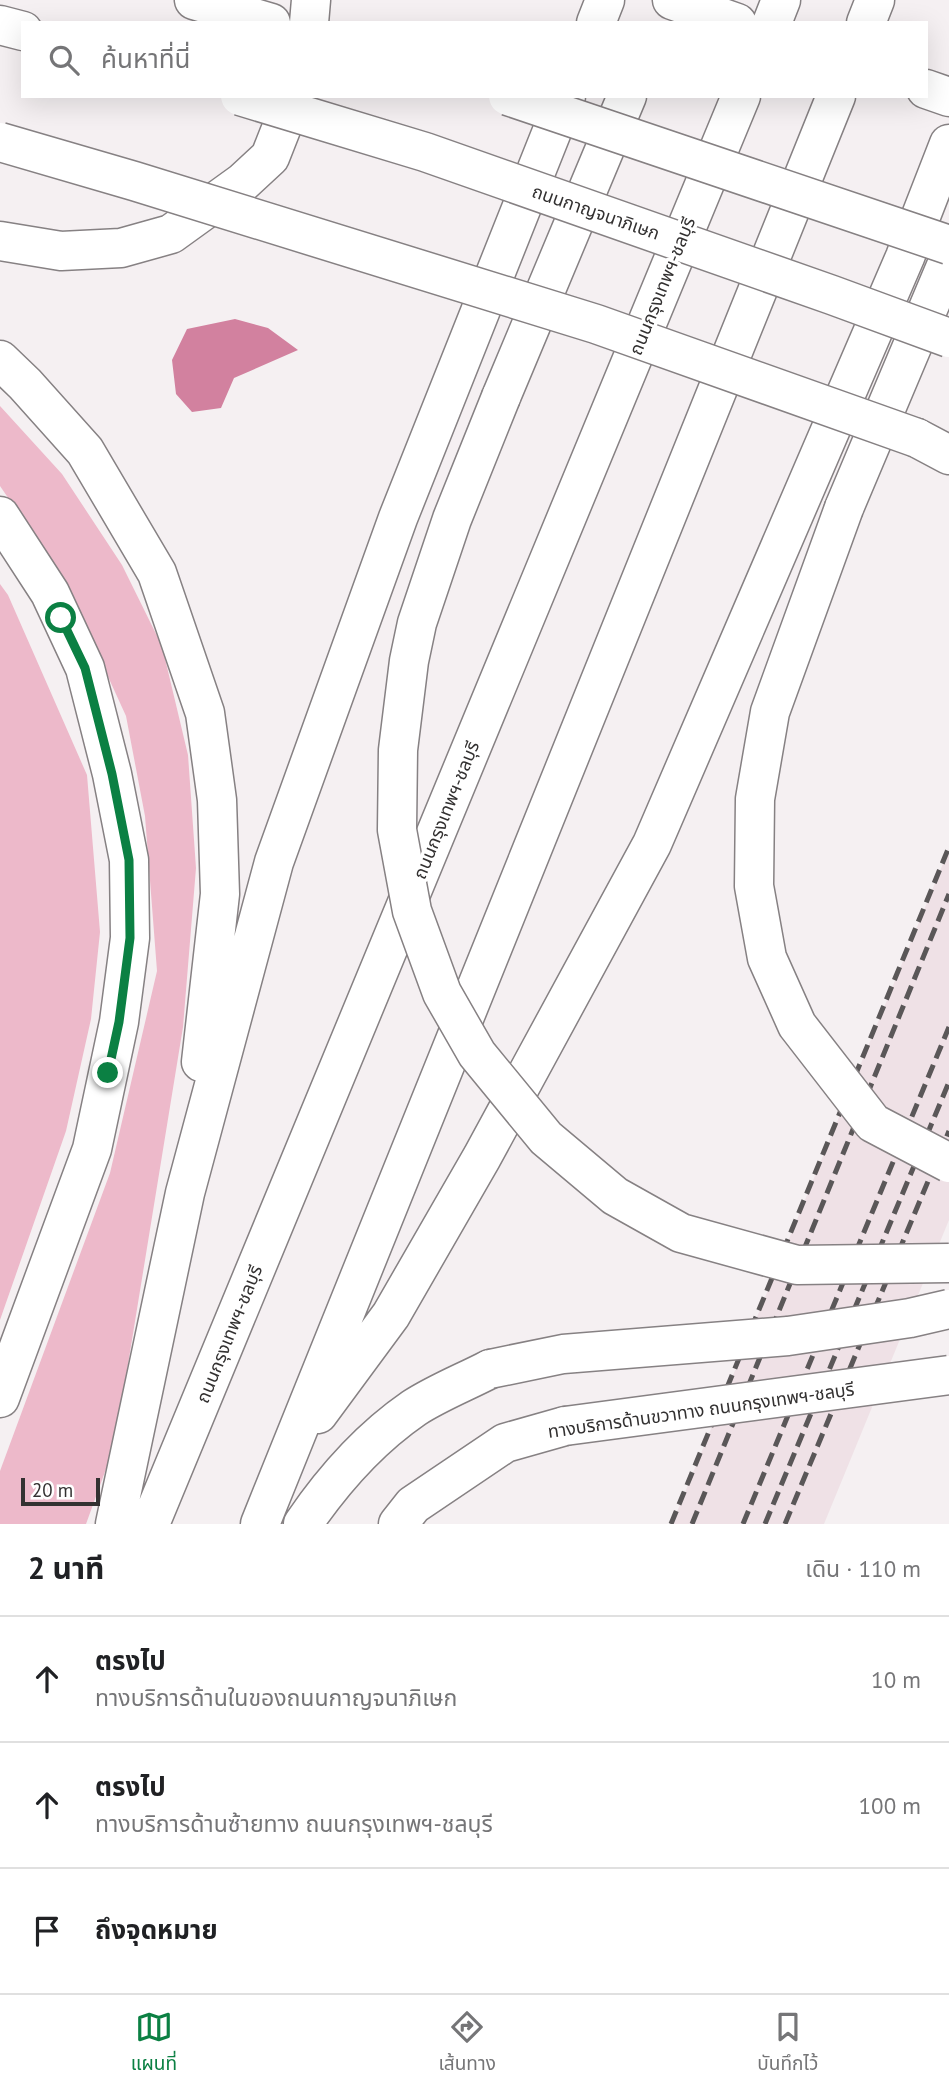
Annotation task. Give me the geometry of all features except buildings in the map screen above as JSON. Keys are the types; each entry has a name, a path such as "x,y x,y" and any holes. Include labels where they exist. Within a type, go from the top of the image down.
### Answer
{"main road":[{"path":"194,0 264,21"},
{"path":"309,21 311,0"},
{"path":"597,21 605,0"},
{"path":"658,21 669,0 731,21"},
{"path":"773,21 781,0"},
{"path":"867,21 875,0"},
{"path":"0,25 21,30"},
{"path":"928,90 949,97"},
{"name":"ถนนกาญจนาภิเษก","path":"247,98 425,152 949,338"},
{"path":"0,241 61,251 121,248 171,234 243,182 270,156 293,98"},
{"path":"514,98 949,245"},
{"path":"115,1524 185,1193 274,862 398,518 565,98"},
{"path":"626,98 452,519 417,623 409,661 398,750 397,830 412,911 442,993 477,1054 546,1138 615,1196 681,1233 797,1265 949,1263"},
{"name":"ถนนกรุงเทพฯ-ชลบุรี","path":"150,1524 740,98"},
{"path":"260,1524 835,98"},
{"path":"0,142 596,324 938,447"},
{"path":"283,1462 391,1315 482,1157 652,844 905,257 949,144"},
{"path":"949,259 844,508 770,712 755,799 754,887 767,958 797,1025 873,1123 949,1163"},
{"path":"0,360 85,451 157,573 205,713 217,800 220,894 185,1193"},
{"path":"0,516 50,593 85,668 112,774 129,860 130,938 119,1022 92,1149 0,1398"},
{"path":"303,1524 364,1448 415,1408 490,1369 563,1354 788,1336 910,1318 949,1309"},
{"name":"ทางบริการด้านขวาทาง ถนนกรุงเทพฯ-ชลบุรี","path":"398,1524 413,1504 505,1443 565,1426 949,1374"}],"shaded area":[{"path":"235,319 268,328 298,350 234,378 221,408 192,412 176,394 172,360 187,329"},
{"path":"0,406 62,474 122,565 162,646 188,755 196,868 183,1027 115,1444 86,1524 0,1524 0,1471 110,1173 157,971 145,816 126,716 63,578 0,486"},
{"path":"0,584 8,595 87,775 100,932 91,1019 66,1131 0,1320"},
{"path":"949,849 949,1220 824,1524 672,1524"}],"railway":[{"path":"671,1524 949,847"},
{"path":"692,1524 949,894"},
{"path":"743,1524 949,1027"},
{"path":"765,1524 949,1082"},
{"path":"785,1524 949,1131"}],"route":[{"path":"61,618 85,668 112,774 129,860 130,938 119,1022 108,1073"}]}
